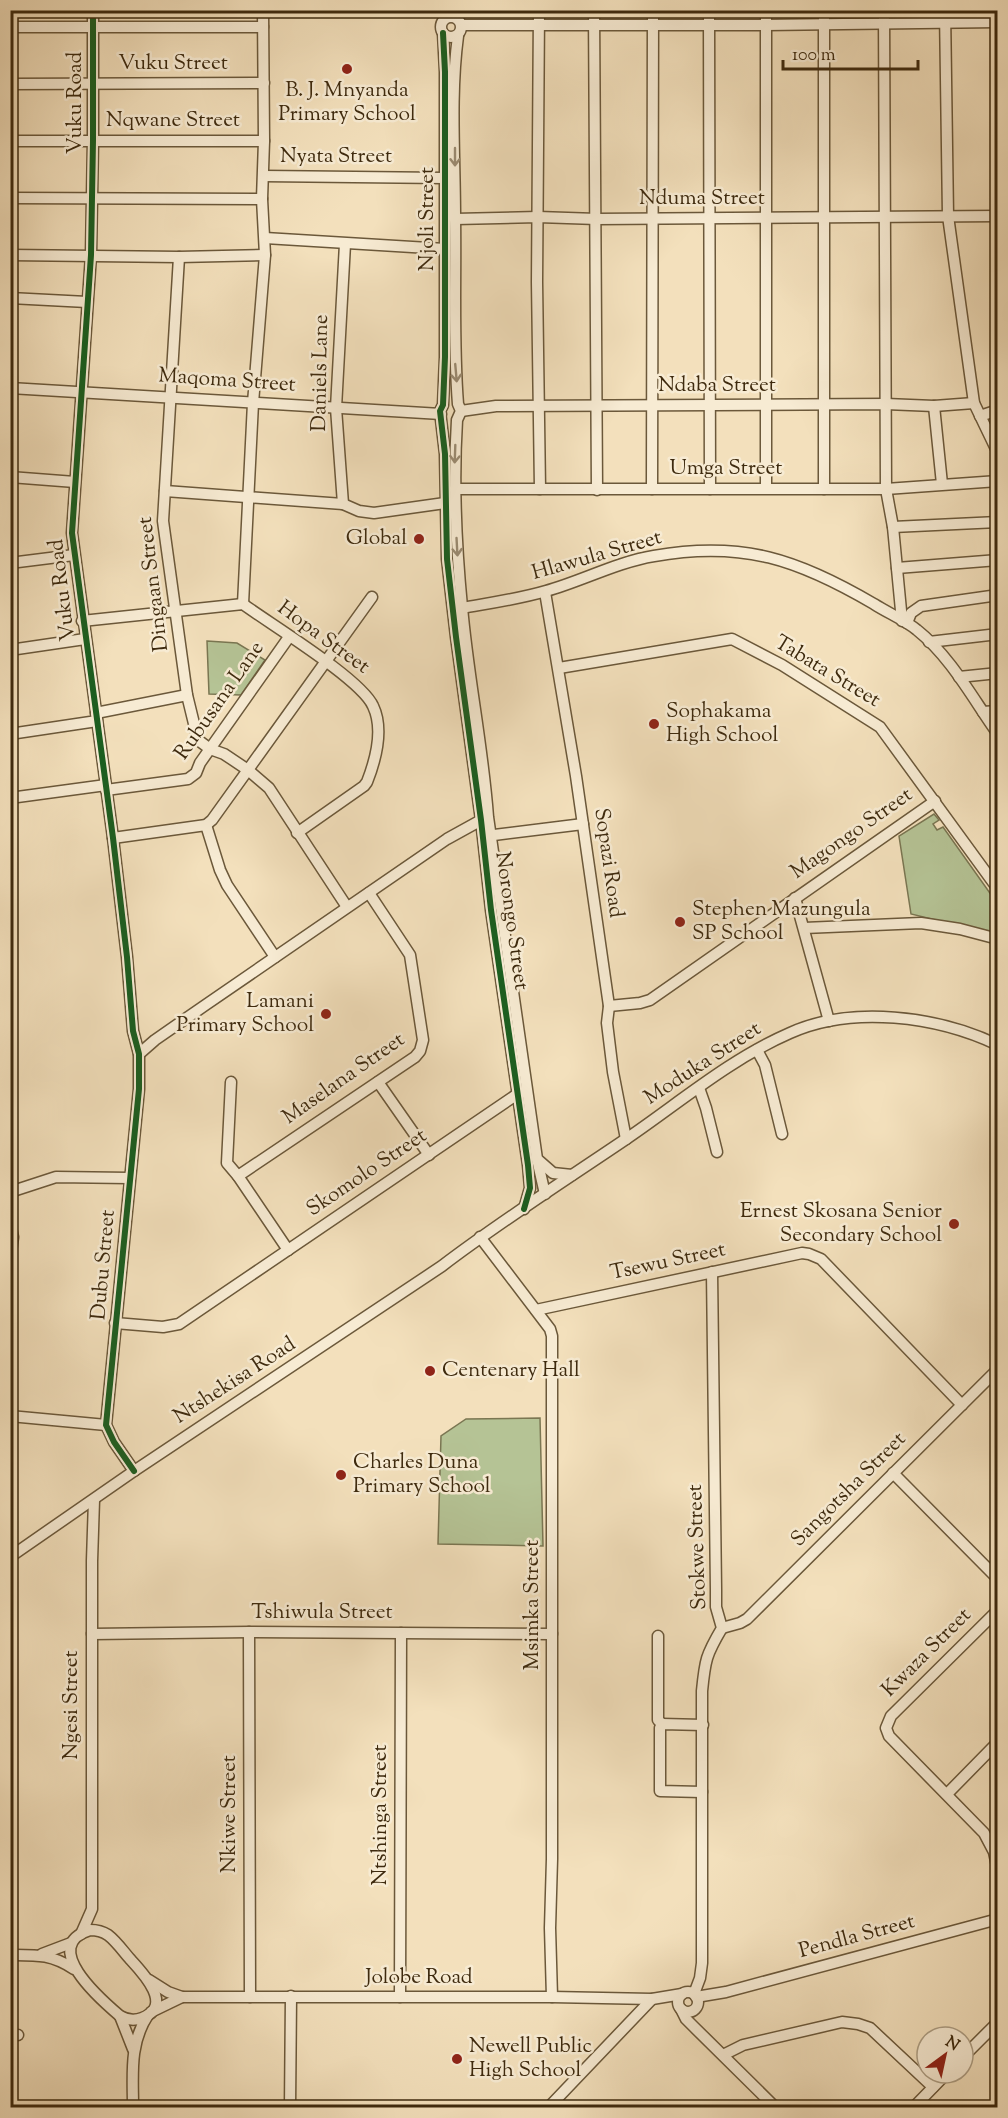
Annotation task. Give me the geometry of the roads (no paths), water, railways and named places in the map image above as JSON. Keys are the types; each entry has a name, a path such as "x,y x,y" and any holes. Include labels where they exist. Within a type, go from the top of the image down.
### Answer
{"street":[{"name":"Vuku Road","path":"93,10 91,255 72,520 82,621 113,838 133,1031 139,1054"},
{"path":"82,621 243,604 253,403 265,238 262,199 264,176 263,10"},
{"path":"539,10 537,282 540,489"},
{"path":"594,10 597,490"},
{"path":"652,10 652,489"},
{"path":"709,10 710,489"},
{"path":"766,10 766,488"},
{"path":"824,10 824,489"},
{"path":"884,10 886,489 893,527 904,622"},
{"path":"443,16 459,23 539,24 884,23 946,16 998,22"},
{"name":"Njoli Street","path":"443,16 441,27 445,72 445,357 442,412 447,559 460,634"},
{"path":"946,16 948,216 974,403 998,453"},
{"path":"443,33 448,38 459,23"},
{"name":"Njoli Street","path":"459,23 453,94 456,219 454,358 459,412"},
{"path":"10,27 263,27"},
{"name":"Vuku Street","path":"10,84 264,84"},
{"name":"Nqwane Street","path":"10,141 264,141"},
{"name":"Nyata Street","path":"264,176 444,178"},
{"path":"10,198 262,199"},
{"name":"Nduma Street","path":"456,219 998,216"},
{"path":"265,238 445,249"},
{"name":"Daniels Lane","path":"343,504 336,408 345,244"},
{"path":"10,255 179,257 264,255"},
{"name":"Dingaan Street","path":"179,257 163,521 187,695 198,740 248,770"},
{"path":"10,298 87,302"},
{"name":"Maqoma Street","path":"10,388 336,408 442,412"},
{"name":"Ndaba Street","path":"442,412 451,401 459,412 485,406 886,404 934,406 974,403"},
{"path":"934,406 942,484"},
{"path":"980,416 998,410"},
{"path":"442,412 448,422 459,412"},
{"path":"459,412 454,489 462,608 460,634"},
{"path":"10,477 75,482"},
{"name":"Umga Street","path":"454,489 886,489 998,481"},
{"path":"165,491 343,504 359,511 375,513 445,503"},
{"path":"893,527 998,522"},
{"name":"Hlawula Street","path":"462,608 545,592 654,556 691,550 725,549 790,562 842,585 904,622 929,642 959,677 998,734"},
{"path":"10,563 74,555"},
{"path":"897,568 998,560"},
{"name":"Sopazi Road","path":"545,592 583,824 609,1006 607,1023 613,1072 626,1139"},
{"path":"904,622 921,606 998,595"},
{"path":"113,838 206,825 212,820 372,597"},
{"name":"Hopa Street","path":"243,604 357,685 370,700 375,715 378,741 364,786 297,833"},
{"name":"Norongo Street","path":"460,634 485,781 484,818 537,1159 545,1194"},
{"path":"929,642 998,634"},
{"name":"Rubusana Lane","path":"10,798 188,779 196,772 289,637"},
{"path":"10,650 85,639"},
{"name":"Tabata Street","path":"559,668 732,639 782,665 875,723 885,732 998,889"},
{"path":"959,677 998,673"},
{"path":"10,734 97,717 187,695"},
{"path":"983,712 998,711"},
{"path":"248,770 272,792 347,907"},
{"name":"Magongo Street","path":"609,1006 650,1000 935,801"},
{"path":"139,1054 155,1040 347,907 447,839 484,818"},
{"path":"487,836 583,824"},
{"path":"206,825 227,885 275,957"},
{"name":"Norongo Street","path":"487,836 491,910 530,1182 524,1209"},
{"name":"Maselana Street","path":"238,1176 415,1057 420,1051 423,1040 410,955 369,893"},
{"path":"795,898 829,1021"},
{"path":"804,928 907,923 934,924 998,939"},
{"name":"Moduka Street","path":"480,1237 699,1088 757,1050 790,1032 829,1021 859,1017 900,1018 941,1025 998,1045"},
{"name":"Moduka Street","path":"976,1037 998,1053"},
{"path":"757,1050 765,1065 782,1134"},
{"name":"Dubu Street","path":"106,1425 139,1089 139,1054"},
{"path":"231,1082 227,1163 288,1250"},
{"path":"378,1082 429,1155"},
{"path":"699,1088 717,1152"},
{"name":"Skomolo Street","path":"115,1323 175,1326 238,1286 519,1093"},
{"path":"537,1159 553,1173 572,1175"},
{"path":"10,1192 56,1177 129,1178"},
{"path":"10,1223 13,1236 10,1259"},
{"name":"Msimka Street","path":"480,1237 550,1329 552,1336 550,1930 552,1997"},
{"name":"Ntshekisa Road","path":"10,1557 338,1337 442,1266 480,1237"},
{"name":"Tsewu Street","path":"536,1310 802,1253 816,1256 962,1405"},
{"name":"Stokwe Street","path":"696,2001 702,1963 702,1725 705,1661 722,1628 716,1607 712,1272"},
{"name":"Sangotsha Street","path":"722,1628 747,1619 998,1370"},
{"path":"10,1416 106,1425 114,1442 134,1472"},
{"path":"893,1473 998,1579"},
{"name":"Ngesi Street","path":"81,1934 92,1909 94,1500"},
{"name":"Kwaza Street","path":"947,1794 889,1736 886,1725 891,1716 998,1610"},
{"name":"Tshiwula Street","path":"92,1634 249,1632 552,1634"},
{"name":"Nkiwe Street","path":"249,1632 250,1996"},
{"name":"Ntshinga Street","path":"400,1997 401,1633"},
{"path":"658,1636 658,1720 662,1724 702,1725"},
{"path":"662,1724 659,1789 669,1792 702,1792"},
{"path":"997,1869 990,1841 947,1794 998,1742"},
{"name":"Ngesi Street","path":"92,1909 103,1932"},
{"name":"Pendla Street","path":"696,2001 998,1919"},
{"path":"39,1955 71,1943 90,1930 103,1932"},
{"name":"Jolobe Road","path":"103,1932 110,1936 149,1980 168,1992 182,1997 654,1999 686,1993 696,2001"},
{"path":"71,1943 69,1950 74,1969"},
{"path":"10,1955 39,1955 58,1959 74,1969 120,2016 127,2020 134,2020 150,2013"},
{"path":"133,2108 134,2052 138,2032 150,2013 156,1996 149,1980"},
{"path":"682,1994 678,2001 686,2019 776,2108"},
{"path":"290,2108 291,1996"},
{"name":"Jolobe Road","path":"150,2013 182,1997"},
{"path":"553,2106 654,1999"},
{"name":"Jolobe Road","path":"654,1999 681,2009"},
{"path":"681,2009 687,2012 696,2001"},
{"path":"696,2001 698,2023 707,2038"},
{"path":"120,2016 134,2052"},
{"path":"723,2055 753,2043 842,2022 858,2024 878,2034 933,2087 913,2108"},
{"path":"975,2045 998,2022"}],"place":[{"name":"B. J. Mnyanda Primary School","path":"347,69"},
{"name":"Global","path":"419,539"},
{"name":"Sophakama High School","path":"654,724"},
{"name":"Stephen Mazungula SP School","path":"680,922"},
{"name":"Lamani Primary School","path":"326,1014"},
{"name":"Ernest Skosana Senior Secondary School","path":"954,1224"},
{"name":"Centenary Hall","path":"430,1371"},
{"name":"Charles Duna Primary School","path":"341,1475"},
{"name":"Newell Public High School","path":"457,2059"}]}
